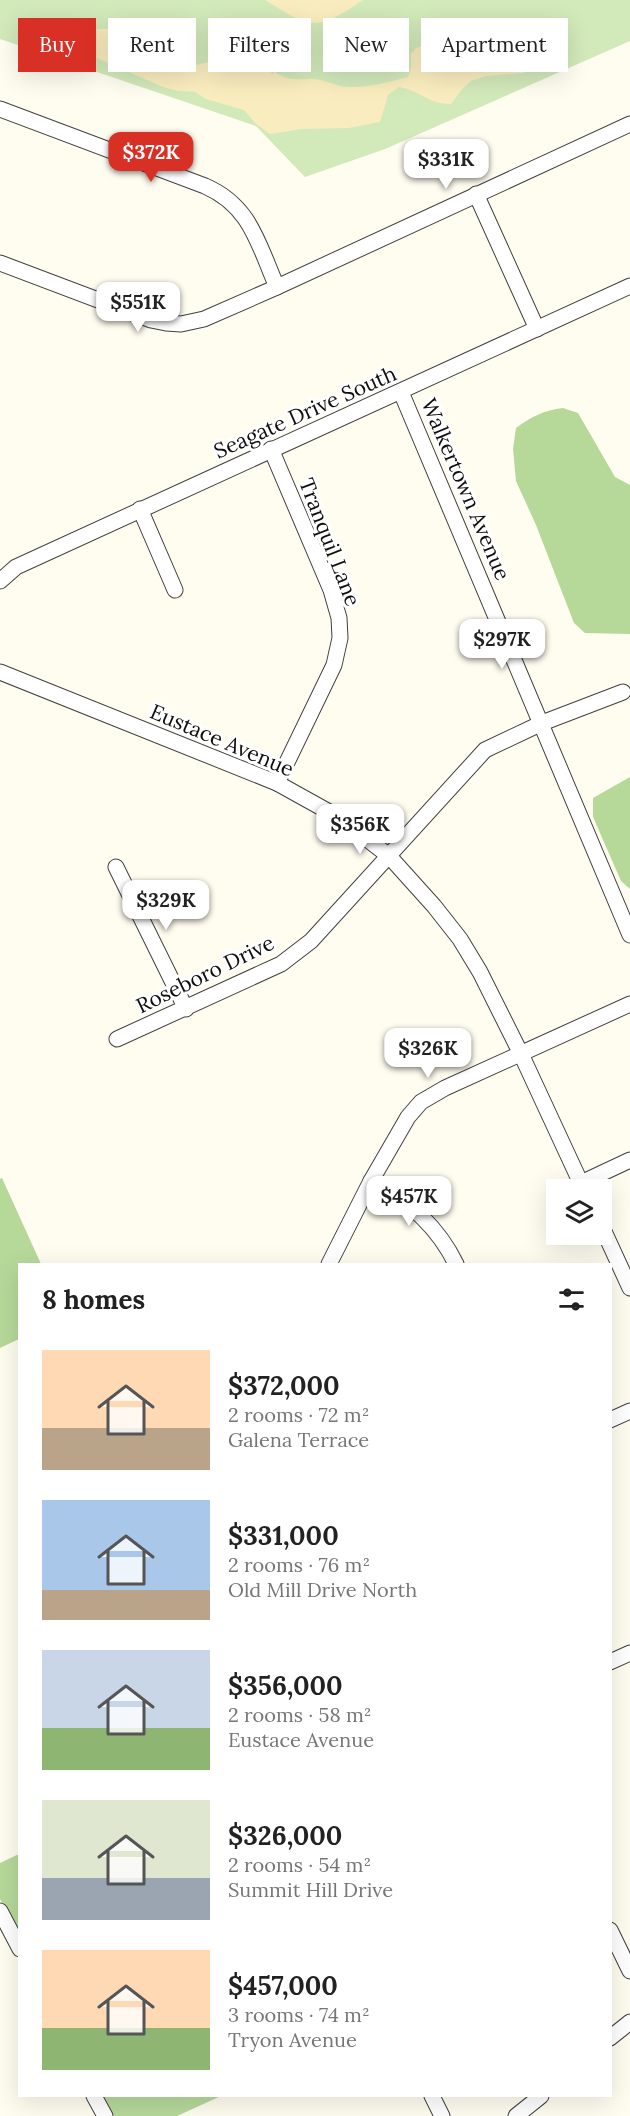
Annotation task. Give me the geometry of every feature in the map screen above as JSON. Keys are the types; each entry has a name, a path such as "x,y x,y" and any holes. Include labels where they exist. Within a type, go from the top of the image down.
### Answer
{"street":[{"path":"0,109 205,186 227,198 247,219 277,287"},
{"path":"0,263 151,320 181,324 204,319 630,124"},
{"path":"476,194 537,329"},
{"name":"Seagate Drive South","path":"0,581 16,567 630,286"},
{"name":"Walkertown Avenue","path":"401,392 630,935"},
{"name":"Tranquil Lane","path":"271,449 331,590 339,618 340,638 334,665 278,783"},
{"path":"140,509 175,590"},
{"name":"Eustace Avenue","path":"0,672 278,783 340,818 389,856 460,939 491,992 579,1179"},
{"name":"Roseboro Drive","path":"117,1039 281,964 311,941 485,750 542,723 623,692"},
{"path":"117,867 186,1009"},
{"path":"330,1263 371,1181 408,1117 421,1102 445,1088 630,1004"},
{"path":"595,1179 630,1160"},
{"path":"371,1181 394,1193 428,1221 450,1251 456,1263"},
{"path":"610,1245 630,1288"},
{"path":"612,1419 630,1411"},
{"path":"612,1661 630,1653"},
{"path":"0,1911 18,1945"},
{"path":"612,1934 630,1971"},
{"path":"612,2036 630,2022"},
{"path":"94,2097 104,2116"},
{"path":"432,2097 442,2116"},
{"path":"516,2116 539,2097"}],"green space":[{"path":"0,0 630,0 630,41 568,68 568,18 421,18 421,72 560,72 385,149 305,177 256,126 96,72 96,18 18,18 18,45 0,39"},
{"path":"563,408 578,413 615,477 630,485 630,634 585,633 574,623 536,525 516,481 513,449 516,428 538,415"},
{"path":"630,777 630,889 621,881 593,817 593,798"},
{"path":"2,1178 41,1263 18,1263 18,1339 0,1348 0,1179"},
{"path":"18,1854 18,1935 0,1899 0,1863"},
{"path":"102,2097 219,2097 177,2116 111,2116"}],"sand":[{"path":"265,0 363,0 334,18 323,18 323,22 314,23 311,22 311,18 294,17"},
{"path":"96,29 108,29 108,63 96,57"},
{"path":"421,46 421,72 526,72 486,76 471,81 451,104 436,102 399,87 388,95 380,122 349,128 302,129 270,134 255,123 244,110 206,99 195,92 163,87 129,72 196,72 196,65 208,62 208,72 270,72 274,75 274,72 289,78 314,79 347,87 370,86 408,77 411,68 411,54"}]}
